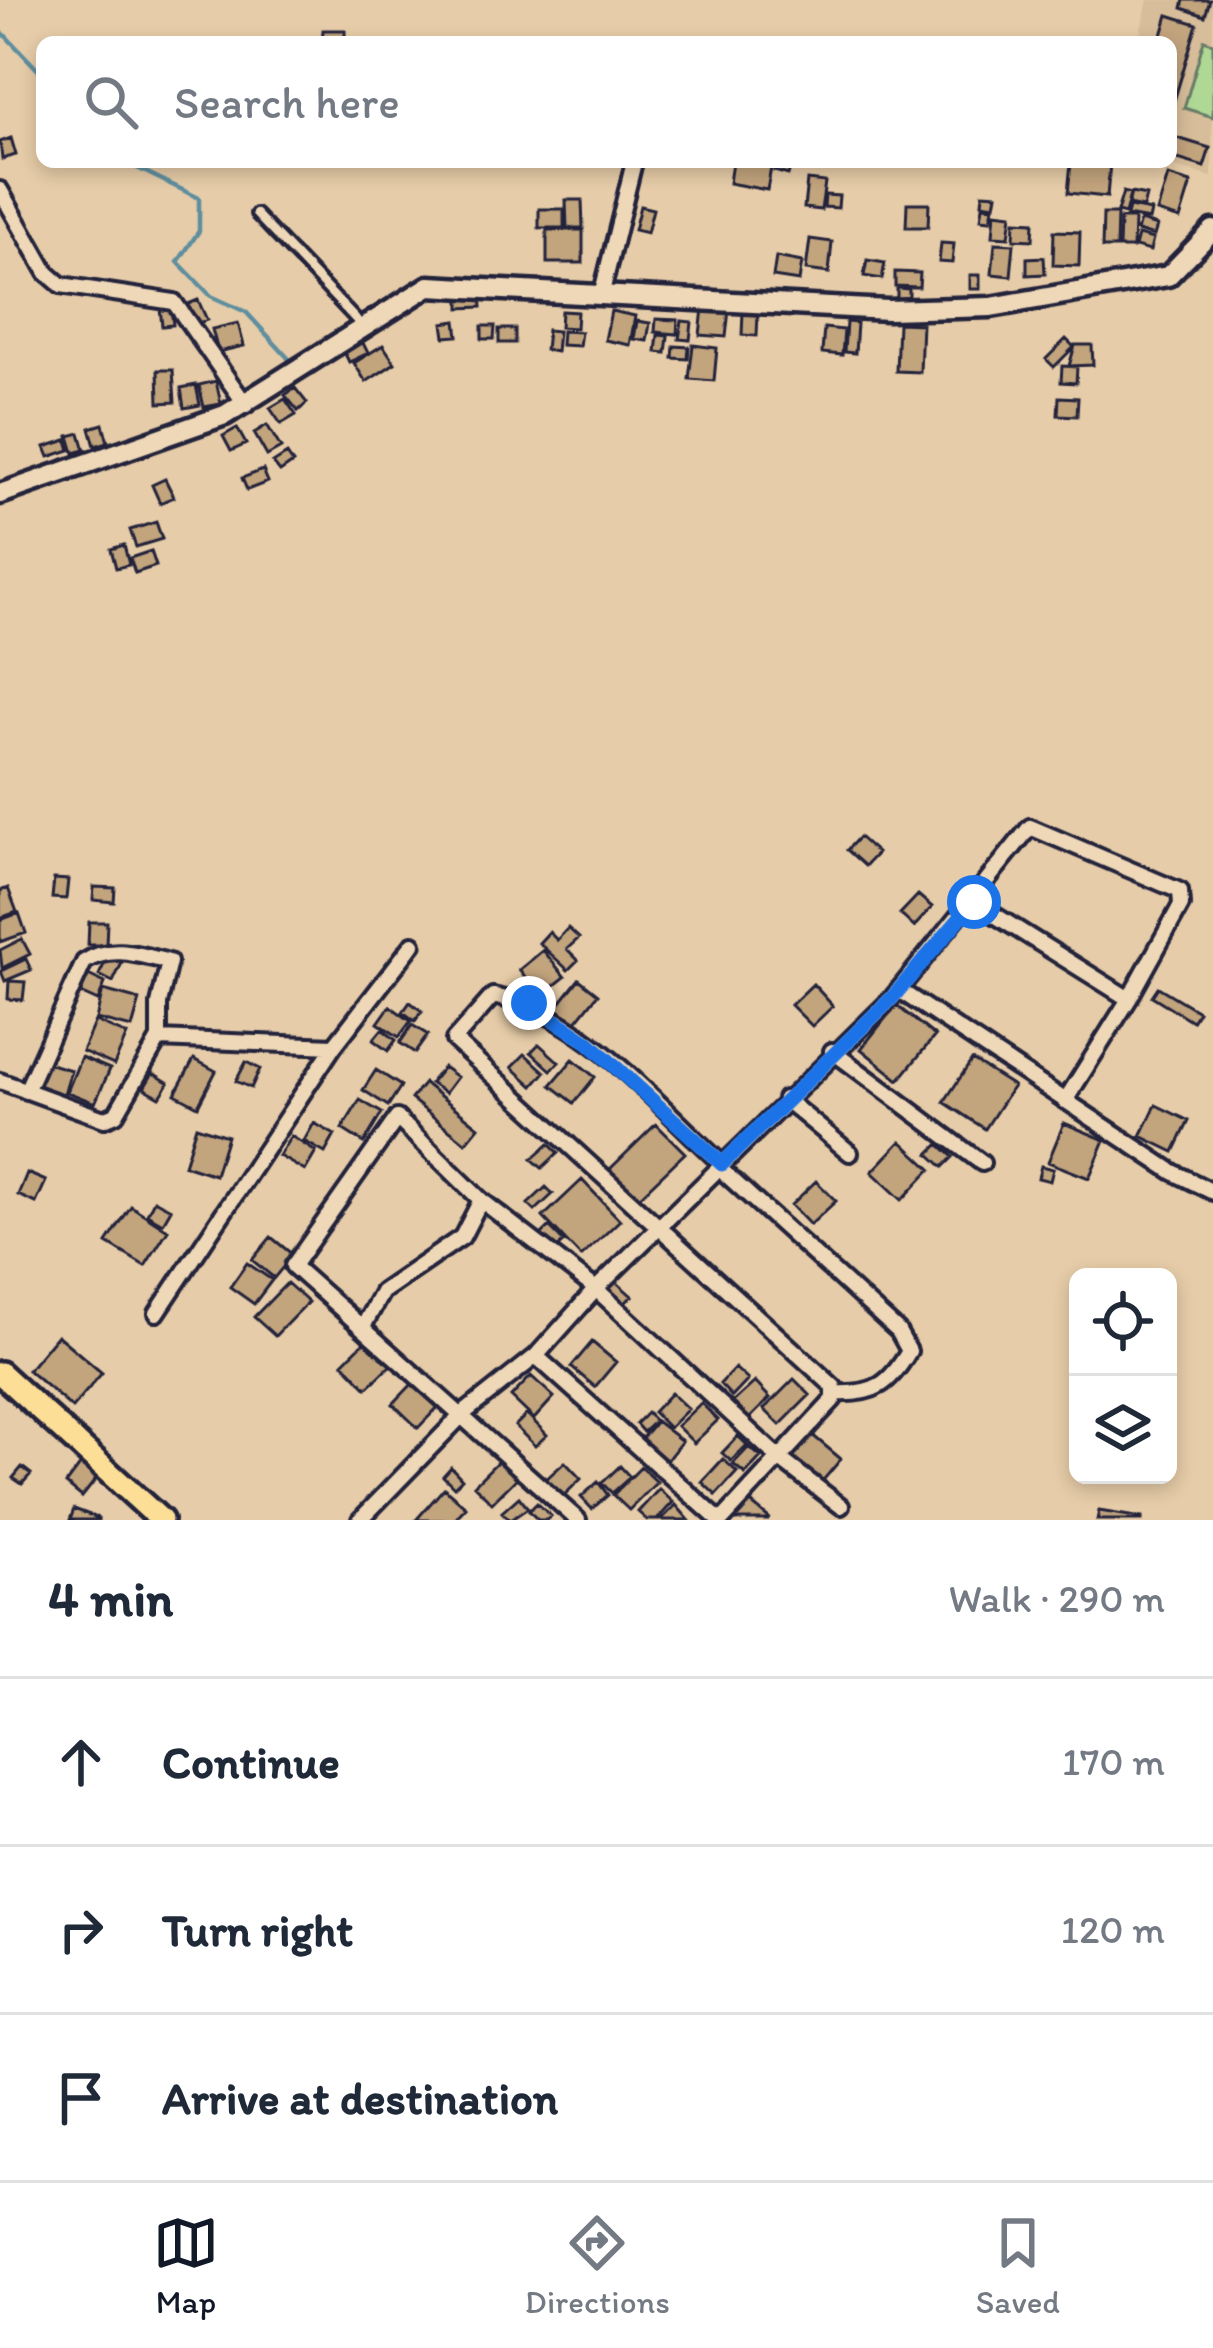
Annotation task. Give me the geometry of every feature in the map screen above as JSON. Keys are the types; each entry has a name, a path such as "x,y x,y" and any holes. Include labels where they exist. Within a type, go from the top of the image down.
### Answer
{"main road":[{"path":"0,1373 161,1520"}],"street":[{"path":"602,292 633,168"},
{"path":"0,190 47,273 61,285 174,302 246,405"},
{"path":"0,494 246,405 328,346 429,286 888,310 991,307 1168,276 1213,230"},
{"path":"360,1520 464,1413 536,1356 596,1289 832,1051 899,990 1030,827 1180,891 1181,904 1129,999 1065,1101"},
{"path":"974,902 1129,999"},
{"path":"157,1313 334,1046 413,944"},
{"path":"0,1082 93,1117 116,1114 159,1039 159,1004 169,962 124,951 94,955 84,962 26,1091"},
{"path":"899,990 1173,1172 1213,1192"},
{"path":"493,996 529,1003 588,1042 898,1331 908,1351 891,1382 861,1394 836,1394 658,1228 454,1040 493,996"},
{"path":"159,1039 334,1046"},
{"path":"832,1051 982,1163"},
{"path":"785,1100 850,1153"},
{"path":"578,1520 464,1413 292,1266 397,1118 481,1200 596,1289 780,1459 841,1506"},
{"path":"364,1325 382,1292 462,1237 481,1200"},
{"path":"536,1356 720,1520 836,1394"}],"lane":[{"path":"256,214 361,325"}],"shaded area":[{"path":"1148,0 1213,0 1212,177 1177,167 1177,36 1139,36"}],"green space":[{"path":"1204,40 1213,43 1213,117 1184,108"}],"building":[{"path":"1184,0 1210,0 1205,16 1182,8"},
{"path":"1168,15 1197,24 1177,91 1177,36 1162,36"},
{"path":"323,30 345,30 345,36 322,36"},
{"path":"11,138 16,155 2,159 0,142"},
{"path":"1177,138 1210,148 1204,167 1177,159"},
{"path":"731,168 771,168 767,190 729,183"},
{"path":"1070,168 1110,168 1107,197 1068,193"},
{"path":"1168,176 1191,183 1180,219 1157,212"},
{"path":"807,180 825,182 821,210 804,208"},
{"path":"1123,192 1130,194 1125,214 1117,212"},
{"path":"983,193 997,194 995,205 982,203"},
{"path":"1131,193 1146,196 1143,208 1128,205"},
{"path":"825,195 839,196 838,208 824,207"},
{"path":"566,200 582,200 583,228 567,228"},
{"path":"907,203 929,203 928,227 906,227"},
{"path":"640,206 653,209 647,233 634,230"},
{"path":"983,206 993,207 991,220 981,219"},
{"path":"1129,207 1151,211 1149,220 1127,216"},
{"path":"539,209 564,209 564,228 539,228"},
{"path":"995,212 1012,214 1009,237 993,236"},
{"path":"1103,214 1117,214 1116,248 1102,248"},
{"path":"1120,219 1134,219 1133,248 1119,248"},
{"path":"1015,221 1034,222 1033,240 1014,239"},
{"path":"1140,221 1157,226 1154,236 1137,231"},
{"path":"547,230 583,230 583,263 547,263"},
{"path":"1054,231 1080,232 1079,266 1053,265"},
{"path":"1138,235 1153,239 1150,251 1135,247"},
{"path":"810,239 832,242 829,273 806,270"},
{"path":"941,243 954,244 952,263 939,262"},
{"path":"995,243 1014,244 1011,276 992,274"},
{"path":"776,257 802,262 799,281 773,277"},
{"path":"1044,257 1045,274 1027,275 1027,258"},
{"path":"867,260 885,263 882,279 864,276"},
{"path":"895,272 920,273 919,287 895,286"},
{"path":"970,275 980,275 980,289 970,289"},
{"path":"897,288 909,289 909,301 897,301"},
{"path":"481,294 482,307 460,308 460,295"},
{"path":"198,300 207,320 191,326 183,306"},
{"path":"171,307 173,325 162,326 160,308"},
{"path":"703,308 729,310 726,337 700,335"},
{"path":"561,311 577,312 576,328 560,327"},
{"path":"611,311 635,316 630,345 605,340"},
{"path":"743,312 758,313 757,336 742,335"},
{"path":"656,319 678,320 677,334 655,332"},
{"path":"456,321 458,336 445,337 443,323"},
{"path":"637,321 650,323 647,341 634,339"},
{"path":"682,321 692,322 690,340 679,339"},
{"path":"846,322 857,323 855,353 844,352"},
{"path":"238,323 244,346 218,352 212,329"},
{"path":"898,323 922,324 920,372 896,371"},
{"path":"482,326 495,326 494,339 482,339"},
{"path":"824,328 844,330 842,355 822,353"},
{"path":"499,329 515,329 515,343 499,343"},
{"path":"547,330 558,331 556,352 545,350"},
{"path":"562,331 581,332 579,346 561,345"},
{"path":"658,335 668,336 666,353 656,352"},
{"path":"1066,339 1074,347 1054,367 1046,359"},
{"path":"362,341 368,353 349,362 343,350"},
{"path":"383,345 395,363 366,382 354,363"},
{"path":"693,345 717,348 714,381 689,379"},
{"path":"1075,345 1092,345 1093,365 1069,366"},
{"path":"674,346 689,347 688,359 673,358"},
{"path":"1062,366 1077,367 1076,383 1061,382"},
{"path":"158,370 173,370 175,402 159,403"},
{"path":"216,381 221,404 204,407 199,385"},
{"path":"196,385 200,405 184,408 181,388"},
{"path":"295,388 307,403 298,411 285,395"},
{"path":"1059,397 1078,398 1077,416 1058,415"},
{"path":"285,399 296,415 281,424 270,408"},
{"path":"103,424 108,442 95,446 90,428"},
{"path":"267,425 281,448 267,456 254,433"},
{"path":"237,428 246,444 231,451 223,436"},
{"path":"80,433 85,450 74,453 69,436"},
{"path":"67,440 70,450 49,457 45,447"},
{"path":"287,454 293,463 280,472 273,463"},
{"path":"263,470 268,482 247,490 242,478"},
{"path":"165,479 174,497 160,503 152,485"},
{"path":"156,522 162,539 136,547 130,530"},
{"path":"124,545 129,565 116,568 111,549"},
{"path":"151,551 156,566 135,573 130,558"},
{"path":"859,837 877,853 865,866 847,850"},
{"path":"54,879 68,880 66,899 52,898"},
{"path":"94,887 115,888 114,902 93,900"},
{"path":"8,888 17,912 0,918 0,891"},
{"path":"918,895 932,907 914,927 900,914"},
{"path":"19,913 26,933 0,942 0,920"},
{"path":"89,922 107,922 106,945 88,945"},
{"path":"568,928 579,938 567,949 578,960 568,970 539,943 549,932 557,940"},
{"path":"22,939 30,954 2,968 0,950"},
{"path":"543,950 565,977 540,997 519,970"},
{"path":"108,956 122,963 113,982 99,975"},
{"path":"26,959 31,970 5,981 1,971"},
{"path":"86,974 105,983 98,1001 78,992"},
{"path":"579,979 598,994 575,1023 556,1008"},
{"path":"9,981 25,982 23,1000 8,999"},
{"path":"813,984 833,1006 812,1026 791,1005"},
{"path":"1158,987 1198,1011 1192,1021 1152,996"},
{"path":"103,990 140,1000 132,1028 96,1019"},
{"path":"410,1002 422,1011 415,1021 403,1012"},
{"path":"896,1005 935,1036 899,1080 861,1049"},
{"path":"390,1006 411,1021 399,1037 378,1023"},
{"path":"95,1021 127,1035 114,1065 82,1051"},
{"path":"412,1025 428,1035 415,1053 400,1043"},
{"path":"382,1029 396,1040 388,1051 373,1040"},
{"path":"539,1044 559,1062 551,1070 531,1052"},
{"path":"525,1054 545,1072 533,1086 512,1067"},
{"path":"81,1057 110,1069 95,1103 67,1092"},
{"path":"194,1059 216,1071 198,1106 175,1094"},
{"path":"573,1059 595,1077 574,1103 551,1085"},
{"path":"972,1060 1013,1086 985,1129 944,1102"},
{"path":"44,1062 71,1070 64,1094 36,1086"},
{"path":"246,1062 260,1069 251,1088 236,1081"},
{"path":"443,1067 457,1077 445,1093 430,1083"},
{"path":"376,1070 401,1086 388,1106 363,1090"},
{"path":"153,1073 169,1083 160,1097 144,1088"},
{"path":"424,1083 479,1127 466,1143 411,1099"},
{"path":"360,1100 382,1113 364,1143 342,1129"},
{"path":"1156,1105 1189,1121 1174,1152 1141,1136"},
{"path":"314,1123 335,1135 325,1153 304,1141"},
{"path":"1064,1123 1105,1140 1089,1178 1048,1162"},
{"path":"656,1124 685,1153 637,1199 609,1170"},
{"path":"196,1126 227,1136 215,1175 184,1165"},
{"path":"291,1136 316,1152 305,1171 279,1156"},
{"path":"901,1141 931,1169 902,1200 872,1172"},
{"path":"549,1144 558,1153 542,1168 532,1159"},
{"path":"939,1144 953,1157 943,1167 929,1154"},
{"path":"1041,1166 1053,1169 1050,1181 1038,1178"},
{"path":"27,1173 46,1181 36,1203 18,1195"},
{"path":"582,1180 620,1220 581,1257 543,1217"},
{"path":"816,1181 836,1201 810,1225 791,1205"},
{"path":"546,1187 553,1194 535,1211 528,1204"},
{"path":"154,1200 171,1209 163,1223 147,1214"},
{"path":"131,1206 168,1230 145,1266 107,1243"},
{"path":"549,1227 564,1242 554,1251 540,1236"},
{"path":"271,1237 293,1255 274,1278 252,1260"},
{"path":"247,1263 272,1280 254,1304 230,1287"},
{"path":"614,1280 632,1296 620,1308 603,1292"},
{"path":"287,1283 308,1302 275,1336 254,1317"},
{"path":"57,1335 102,1373 72,1408 28,1370"},
{"path":"366,1340 391,1365 367,1388 343,1363"},
{"path":"592,1342 616,1362 595,1387 571,1367"},
{"path":"735,1368 748,1380 732,1397 720,1384"},
{"path":"531,1376 554,1397 534,1419 511,1397"},
{"path":"794,1379 810,1395 780,1425 764,1409"},
{"path":"414,1382 439,1406 418,1428 393,1404"},
{"path":"755,1382 770,1398 749,1419 733,1402"},
{"path":"671,1393 688,1409 669,1428 653,1412"},
{"path":"701,1403 718,1420 694,1443 677,1426"},
{"path":"647,1413 655,1421 643,1432 636,1424"},
{"path":"527,1414 547,1435 535,1446 515,1426"},
{"path":"656,1421 682,1441 664,1464 638,1443"},
{"path":"811,1434 841,1459 820,1484 790,1460"},
{"path":"738,1436 747,1445 731,1461 722,1453"},
{"path":"749,1447 761,1457 745,1474 733,1464"},
{"path":"87,1456 104,1469 82,1497 66,1484"},
{"path":"500,1459 518,1477 492,1503 474,1485"},
{"path":"723,1459 737,1472 716,1495 702,1482"},
{"path":"565,1462 581,1479 562,1497 546,1479"},
{"path":"620,1466 630,1477 612,1493 602,1483"},
{"path":"22,1467 31,1474 22,1484 13,1478"},
{"path":"451,1467 462,1479 454,1487 443,1476"},
{"path":"641,1467 657,1482 629,1510 613,1495"},
{"path":"598,1482 608,1495 592,1509 581,1497"},
{"path":"444,1488 466,1507 454,1520 416,1520"},
{"path":"659,1489 673,1502 657,1520 647,1520 638,1512"},
{"path":"519,1497 528,1508 510,1520 502,1512"},
{"path":"746,1499 769,1518 768,1520 728,1520"},
{"path":"537,1503 551,1516 547,1520 538,1520 529,1511"},
{"path":"676,1505 689,1520 661,1520"},
{"path":"74,1509 98,1518 98,1520 70,1520"},
{"path":"1099,1511 1142,1518 1142,1520 1097,1520"}],"waterway":[{"path":"0,30 36,68"},
{"path":"137,168 199,198 199,231 178,262 211,296 246,312 289,359"}],"route":[{"path":"529,1003 588,1042 722,1164 832,1051 892,998 974,902"}]}
